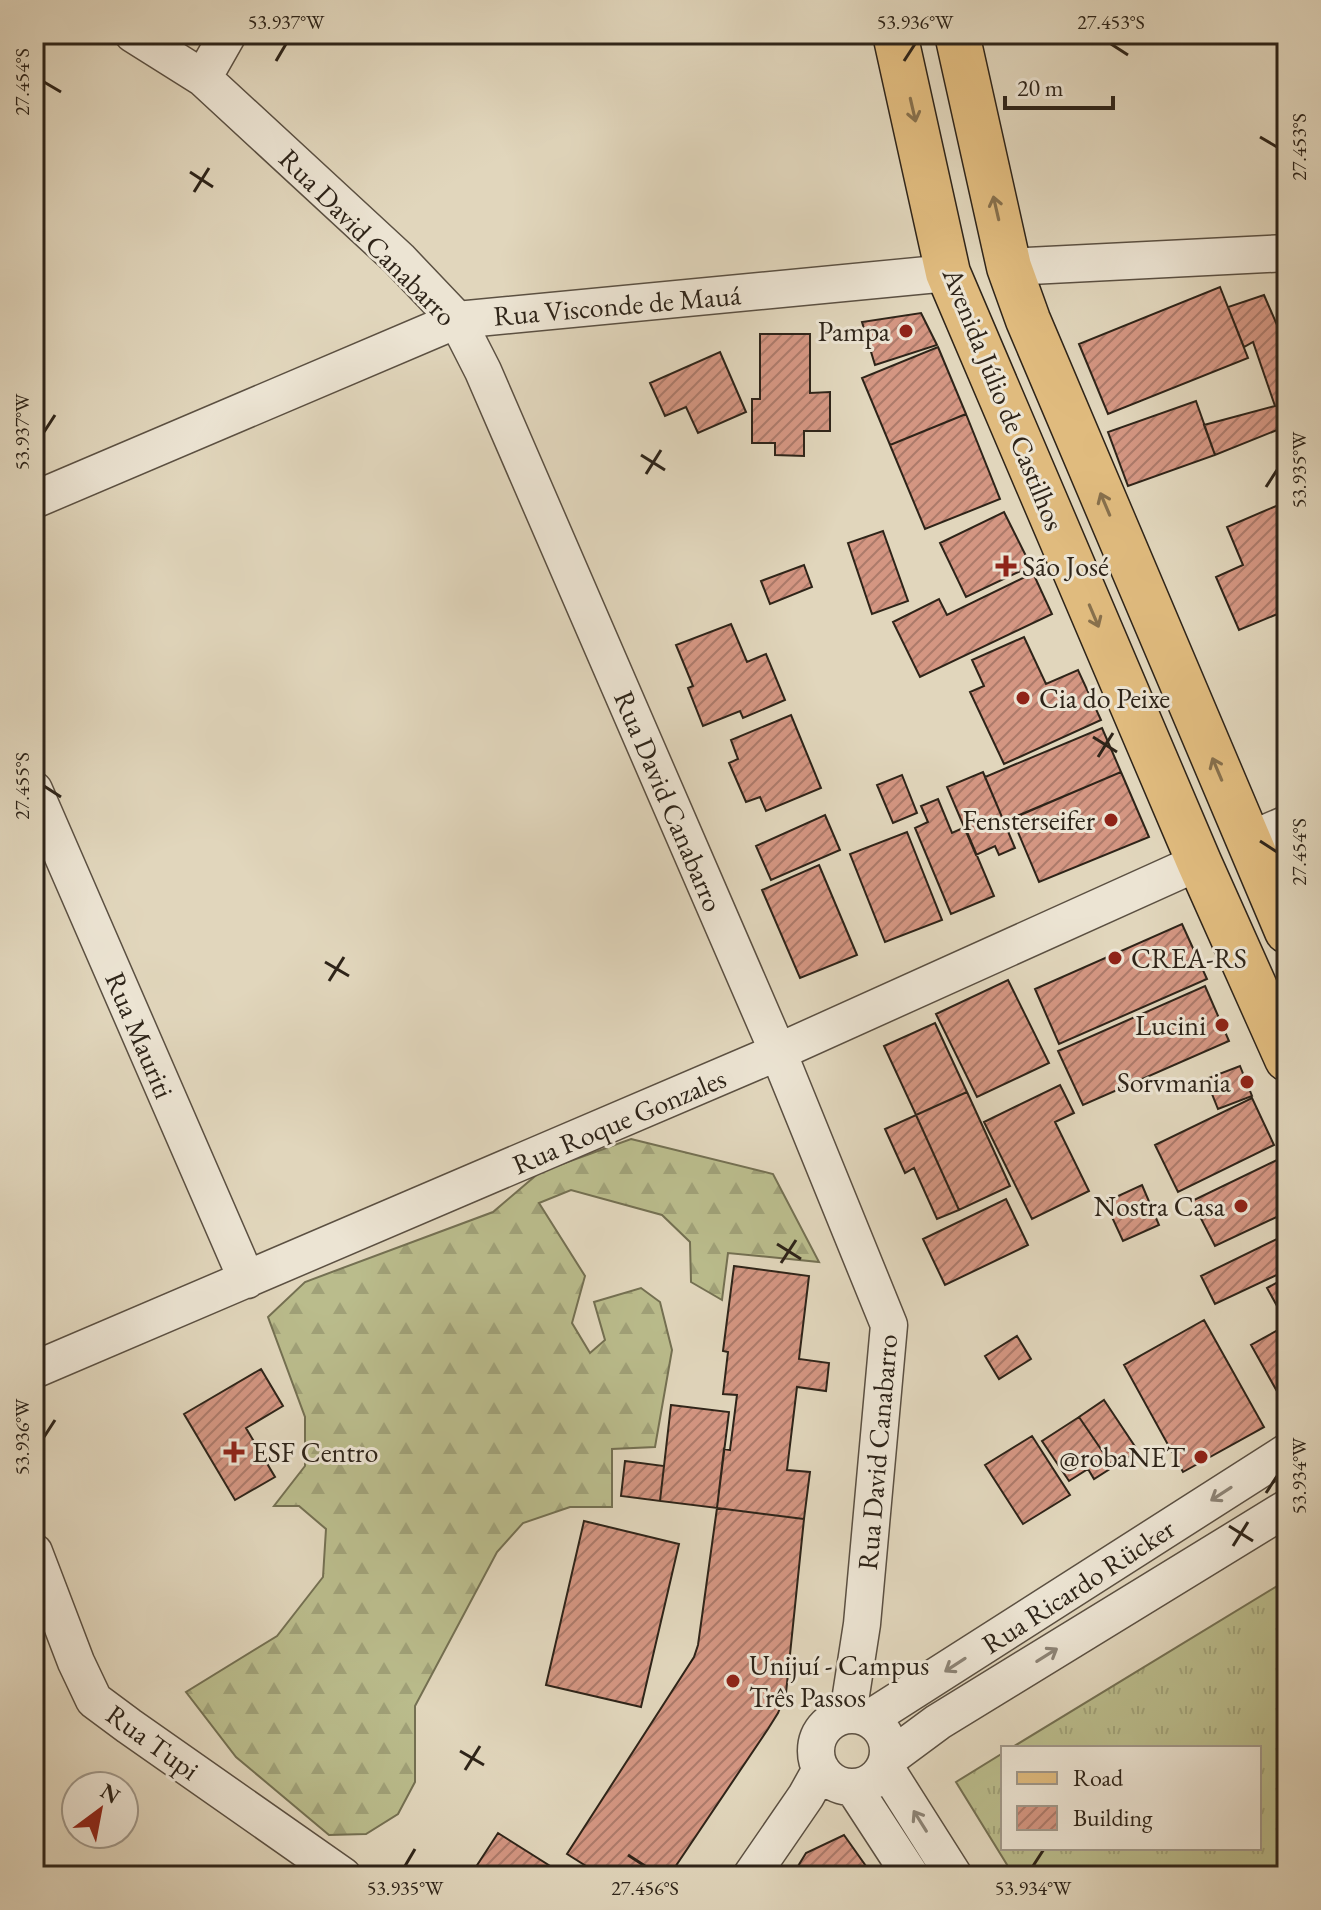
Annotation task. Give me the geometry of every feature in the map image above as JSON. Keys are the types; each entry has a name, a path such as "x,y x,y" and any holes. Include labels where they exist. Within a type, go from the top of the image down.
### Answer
{"main road":[{"name":"Avenida Júlio de Castilhos","path":"895,34 948,273 1199,862 1287,1059"},
{"name":"Avenida Júlio de Castilhos","path":"957,34 1009,267 1038,345 1287,931"},
{"path":"1199,862 1247,841"}],"street":[{"name":"Rua David Canabarro","path":"133,34 203,78 399,259 457,320 483,371 778,1052 889,1325 862,1624 858,1716"},
{"path":"203,78 228,34"},
{"path":"1009,267 1287,253"},
{"name":"Rua Visconde de Mauá","path":"34,500 457,320 948,273"},
{"name":"Rua Mauriti","path":"34,790 247,1280"},
{"path":"1247,841 1287,824"},
{"name":"Rua Roque Gonzales","path":"34,1370 778,1052 1199,862"},
{"name":"Rua Ricardo Rücker","path":"858,1716 1287,1452"},
{"name":"Rua Ricardo Rücker","path":"886,1763 938,1722 1287,1508"},
{"name":"Rua Tupi","path":"34,1552 76,1662 94,1700 343,1876"},
{"path":"858,1716 876,1723 885,1736 888,1743 886,1763 881,1773 869,1783 842,1786 832,1781 821,1769 816,1742 827,1724 837,1718 858,1716"},
{"path":"886,1763 954,1876"},
{"path":"751,1876 821,1769"},
{"path":"853,1787 911,1876"}],"green space":[{"path":"631,1139 773,1174 819,1262 728,1253 722,1300 691,1282 690,1242 662,1215 571,1190 539,1203 585,1276 572,1323 590,1353 605,1340 594,1302 641,1288 660,1302 672,1350 655,1447 612,1449 612,1507 570,1507 523,1523 497,1552 415,1706 415,1782 398,1814 366,1834 329,1835 236,1757 186,1692 277,1636 323,1577 326,1529 299,1506 274,1506 305,1466 305,1417 268,1317 305,1282 493,1212 540,1172"},
{"path":"1287,1580 1287,1876 1014,1876 956,1782 1001,1754 1001,1850 1261,1850 1261,1746 1014,1746"}],"building":[{"path":"1220,287 1248,358 1108,414 1079,344"},
{"path":"1264,295 1287,348 1287,426 1215,455 1204,425 1275,406 1253,342 1244,347 1228,307"},
{"path":"921,313 937,345 875,365 862,322"},
{"path":"760,334 810,334 810,393 830,392 830,431 804,431 804,456 775,455 775,443 752,443 752,399 760,399"},
{"path":"938,347 966,414 890,445 862,378"},
{"path":"720,352 746,412 698,433 686,407 665,416 650,383"},
{"path":"1196,401 1215,455 1128,486 1108,432"},
{"path":"966,414 1000,499 925,529 890,445"},
{"path":"1283,503 1287,514 1287,610 1239,630 1216,577 1243,565 1227,527"},
{"path":"1004,512 1031,566 966,597 940,543"},
{"path":"883,531 908,601 872,614 848,543"},
{"path":"804,565 812,587 770,604 761,581"},
{"path":"1033,573 1052,614 920,677 893,622 939,599 947,615"},
{"path":"731,624 747,662 766,654 785,700 743,718 740,711 703,726 688,688 693,686 676,645"},
{"path":"1024,637 1046,684 1078,670 1101,720 1004,764 970,692 984,686 972,660"},
{"path":"791,715 821,788 766,811 760,797 746,802 729,763 738,759 731,740"},
{"path":"1102,728 1121,772 1004,822 985,777"},
{"path":"983,772 1015,848 999,855 995,846 976,855 947,787"},
{"path":"1121,772 1149,837 1039,882 1012,818"},
{"path":"902,775 917,813 893,823 877,785"},
{"path":"938,799 952,833 965,827 994,896 951,914 915,828 928,822 921,806"},
{"path":"825,815 840,850 771,880 756,846"},
{"path":"907,832 942,920 885,942 850,854"},
{"path":"819,865 857,955 800,978 762,890"},
{"path":"1182,924 1207,979 1059,1044 1035,989"},
{"path":"1008,980 1049,1063 977,1097 936,1014"},
{"path":"1205,986 1229,1041 1083,1105 1058,1051"},
{"path":"935,1023 967,1092 916,1115 884,1046"},
{"path":"1240,1066 1252,1096 1218,1109 1206,1079"},
{"path":"1060,1085 1074,1113 1055,1122 1089,1191 1032,1219 984,1122"},
{"path":"967,1092 1010,1186 959,1210 916,1115"},
{"path":"1252,1098 1274,1145 1178,1192 1155,1145"},
{"path":"916,1115 959,1210 937,1219 914,1168 905,1173 885,1129"},
{"name":"Nostra Casa","path":"1283,1157 1287,1166 1287,1212 1215,1246 1192,1201"},
{"path":"1142,1185 1159,1225 1123,1241 1105,1202"},
{"path":"1006,1199 1028,1245 945,1285 923,1239"},
{"path":"1287,1234 1287,1270 1215,1304 1201,1276"},
{"path":"734,1266 809,1276 799,1359 829,1363 826,1391 797,1387 787,1470 810,1472 804,1519 717,1508 724,1449 730,1450 737,1395 723,1394 728,1352 723,1351"},
{"path":"1287,1277 1287,1324 1267,1288"},
{"path":"1204,1320 1264,1427 1183,1472 1124,1365"},
{"path":"1287,1325 1287,1400 1283,1402 1251,1345"},
{"path":"1017,1336 1031,1359 999,1379 985,1356"},
{"name":"ESF Centro","path":"261,1369 283,1406 246,1428 275,1477 235,1500 184,1414"},
{"path":"1104,1400 1138,1451 1113,1467 1079,1417"},
{"path":"671,1405 729,1412 717,1508 660,1501"},
{"path":"1079,1417 1113,1467 1094,1479 1088,1469 1069,1481 1042,1441"},
{"path":"1032,1436 1070,1495 1023,1524 985,1465"},
{"path":"625,1461 664,1466 660,1501 621,1496"},
{"name":"Unijuí - Campus Três Passos","path":"717,1508 804,1519 786,1693 768,1729 669,1876 602,1876 567,1854 694,1657"},
{"path":"584,1521 679,1544 641,1707 546,1685"},
{"path":"498,1833 566,1876 470,1876"},
{"path":"844,1835 873,1876 792,1876 806,1853"}],"place":[{"name":"Pampa","path":"906,331"},
{"name":"São José","path":"1006,566"},
{"name":"Cia do Peixe","path":"1023,698"},
{"name":"Fensterseifer","path":"1111,820"},
{"name":"CREA-RS","path":"1115,958"},
{"name":"Lucini","path":"1222,1025"},
{"name":"Sorvmania","path":"1247,1082"},
{"name":"Nostra Casa","path":"1241,1206"},
{"name":"ESF Centro","path":"234,1452"},
{"name":"@robaNET","path":"1201,1457"},
{"name":"Unijuí - Campus Três Passos","path":"733,1681"}]}
